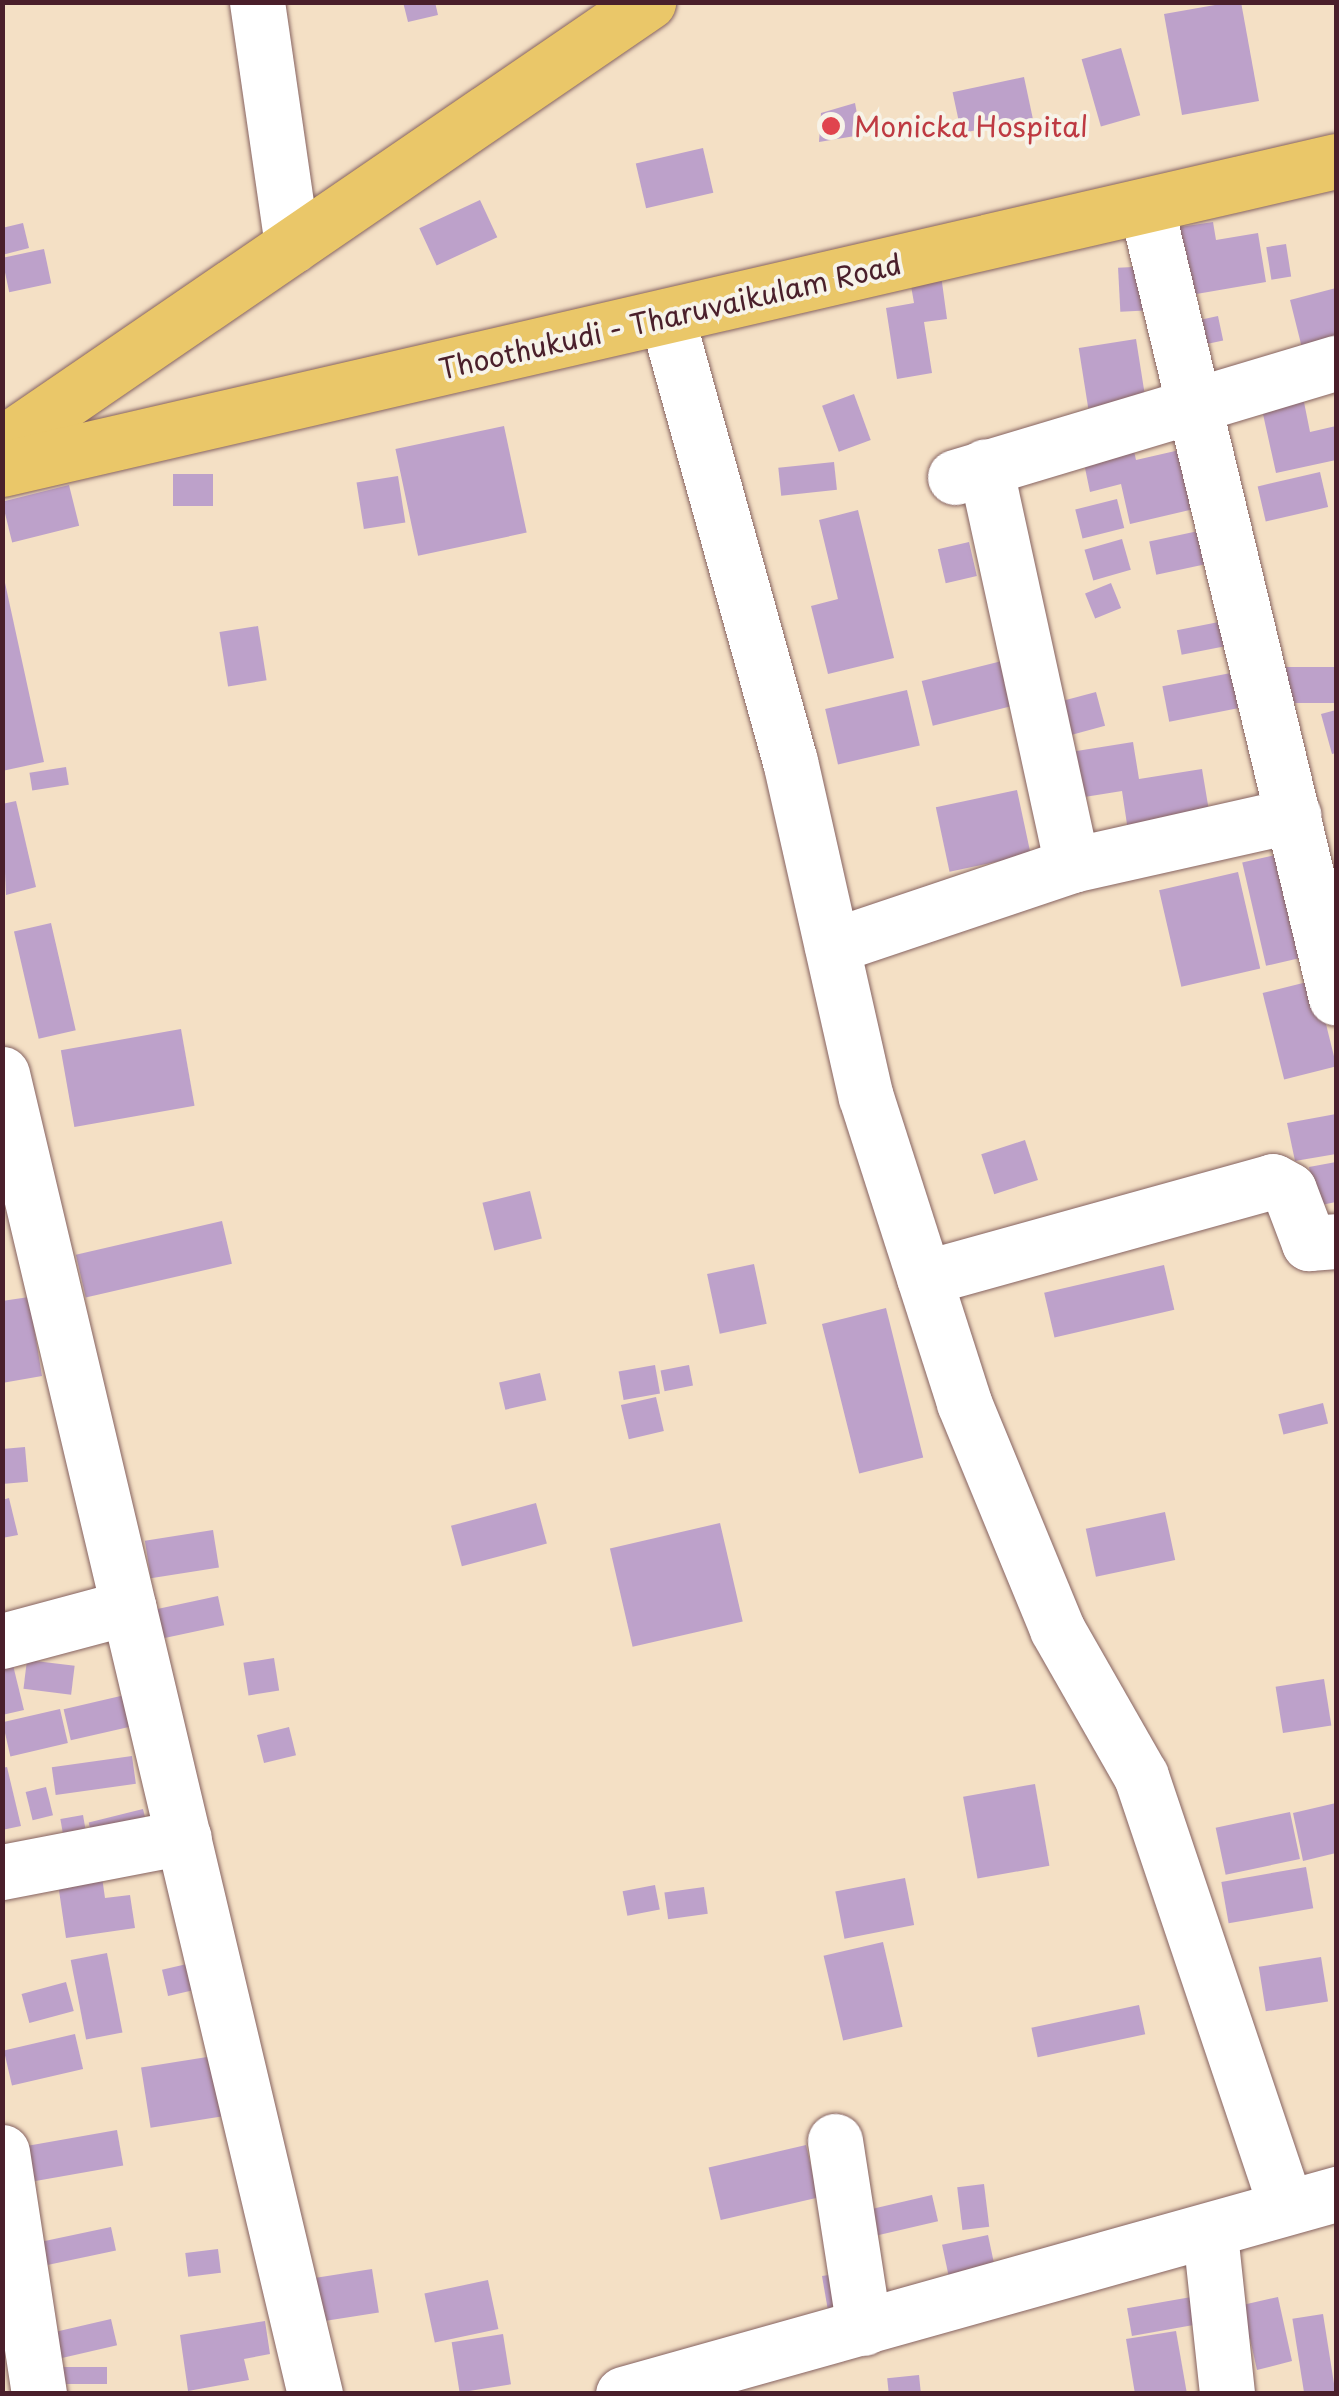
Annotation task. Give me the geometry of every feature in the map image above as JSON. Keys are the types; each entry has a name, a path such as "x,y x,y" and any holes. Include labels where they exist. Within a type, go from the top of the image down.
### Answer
{"main road":[{"path":"2,444 648,2"},
{"name":"Thoothukudi - Tharuvaikulam Road","path":"2,469 1336,161"}],"street":[{"path":"257,2 292,246"},
{"path":"1146,206 1200,407 1336,998"},
{"path":"623,2394 1210,2234 1322,2208 1141,1776 1058,1629 964,1404 866,1097 832,946 667,318"},
{"path":"1072,864 970,472 1336,364"},
{"path":"832,946 1072,864 1293,814"},
{"path":"2,1074 315,2394"},
{"path":"924,1278 1273,1181 1289,1190 1309,1244 1336,1241"},
{"path":"2,1641 129,1607"},
{"path":"2,1872 184,1837"},
{"path":"835,2141 864,2328"},
{"path":"2,2152 38,2394"},
{"path":"1210,2234 1227,2394"}],"building":[{"path":"403,2 435,2 438,15 408,22"},
{"path":"1241,2 1259,101 1182,115 1164,14"},
{"path":"1121,48 1140,115 1101,127 1082,59"},
{"path":"1024,77 1033,118 961,133 953,92"},
{"path":"855,103 861,135 819,142 821,113"},
{"path":"703,148 713,193 646,208 636,164"},
{"path":"480,200 497,237 437,265 419,228"},
{"path":"1213,222 1216,240 1258,233 1266,282 1179,297 1167,229"},
{"path":"23,223 29,248 2,255 2,228"},
{"path":"1286,244 1291,277 1271,280 1266,247"},
{"path":"44,249 51,283 9,292 2,258"},
{"path":"1153,266 1155,310 1120,312 1118,268"},
{"path":"941,275 947,319 924,322 932,373 897,379 886,308 914,303 910,280"},
{"path":"1336,288 1336,348 1304,356 1290,300"},
{"path":"1218,316 1223,340 1187,348 1182,324"},
{"path":"1136,339 1146,399 1088,408 1079,348"},
{"path":"1301,387 1310,432 1336,426 1336,460 1276,473 1259,396"},
{"path":"854,394 871,440 839,452 822,406"},
{"path":"504,426 527,533 418,556 395,449"},
{"path":"1130,433 1136,460 1197,446 1211,505 1130,524 1121,484 1090,492 1080,444"},
{"path":"834,462 837,490 781,496 778,468"},
{"path":"1320,472 1328,507 1266,521 1258,486"},
{"path":"173,474 213,474 213,506 173,506"},
{"path":"398,476 405,522 364,529 357,483"},
{"path":"69,485 79,526 12,542 2,502"},
{"path":"1117,499 1124,528 1083,539 1075,509"},
{"path":"858,510 894,658 828,674 811,606 838,599 819,520"},
{"path":"1203,530 1210,563 1156,575 1149,541"},
{"path":"1122,539 1131,570 1093,581 1085,550"},
{"path":"969,542 977,576 946,583 938,549"},
{"path":"2,569 44,762 2,771"},
{"path":"1111,583 1121,608 1095,619 1085,593"},
{"path":"1224,621 1229,646 1182,655 1177,630"},
{"path":"258,626 267,680 228,686 219,632"},
{"path":"1010,659 1021,704 933,726 922,681"},
{"path":"1285,667 1336,667 1336,703 1285,703"},
{"path":"1236,672 1243,707 1169,722 1162,686"},
{"path":"907,690 920,746 838,764 825,709"},
{"path":"1096,692 1105,726 1067,736 1058,702"},
{"path":"1336,710 1336,753 1332,754 1321,714"},
{"path":"1133,742 1139,779 1202,769 1210,817 1128,831 1122,791 1072,799 1064,753"},
{"path":"66,767 69,785 32,791 29,773"},
{"path":"1017,790 1031,855 950,872 936,807"},
{"path":"16,801 36,887 6,895 2,804"},
{"path":"1288,852 1312,955 1266,966 1242,863"},
{"path":"1238,872 1260,968 1181,987 1159,890"},
{"path":"51,923 76,1030 39,1039 14,932"},
{"path":"1315,980 1336,1066 1284,1079 1263,993"},
{"path":"181,1029 195,1106 74,1127 61,1050"},
{"path":"1336,1114 1336,1154 1295,1161 1287,1123"},
{"path":"1025,1140 1038,1180 994,1194 981,1154"},
{"path":"1336,1162 1336,1202 1316,1206 1309,1167"},
{"path":"530,1191 542,1239 494,1250 482,1203"},
{"path":"222,1221 232,1264 86,1298 76,1255"},
{"path":"754,1264 767,1324 720,1334 707,1274"},
{"path":"1164,1265 1174,1310 1055,1337 1044,1293"},
{"path":"29,1297 42,1376 2,1383 2,1301"},
{"path":"886,1308 923,1457 859,1473 822,1324"},
{"path":"655,1365 660,1394 624,1400 619,1371"},
{"path":"689,1365 693,1386 665,1391 661,1371"},
{"path":"540,1373 546,1400 505,1410 499,1382"},
{"path":"656,1397 664,1431 629,1439 621,1405"},
{"path":"1323,1403 1328,1423 1283,1435 1278,1414"},
{"path":"25,1447 28,1482 5,1484 2,1449"},
{"path":"9,1498 18,1535 2,1538 2,1500"},
{"path":"536,1503 547,1544 462,1566 451,1526"},
{"path":"1165,1512 1175,1560 1096,1577 1086,1529"},
{"path":"720,1523 743,1621 633,1647 610,1548"},
{"path":"213,1530 219,1568 151,1578 145,1541"},
{"path":"218,1596 224,1625 158,1639 151,1610"},
{"path":"11,1657 24,1710 2,1715 2,1659"},
{"path":"274,1658 279,1691 249,1695 243,1663"},
{"path":"27,1660 75,1666 71,1695 23,1689"},
{"path":"1324,1679 1331,1725 1283,1733 1276,1687"},
{"path":"125,1695 132,1726 71,1740 64,1709"},
{"path":"60,1709 68,1743 10,1756 3,1722"},
{"path":"289,1727 296,1755 264,1763 257,1735"},
{"path":"132,1756 136,1784 56,1795 52,1767"},
{"path":"7,1767 21,1826 2,1830 2,1768"},
{"path":"1035,1784 1049,1866 978,1878 963,1797"},
{"path":"46,1787 53,1815 33,1820 26,1792"},
{"path":"1336,1803 1336,1853 1303,1861 1293,1813"},
{"path":"143,1809 150,1838 96,1852 89,1823"},
{"path":"1290,1812 1300,1859 1226,1875 1216,1828"},
{"path":"83,1815 89,1849 66,1853 60,1819"},
{"path":"1306,1867 1313,1908 1229,1923 1221,1882"},
{"path":"101,1870 105,1898 130,1895 135,1928 66,1938 57,1877"},
{"path":"905,1878 914,1925 844,1939 835,1892"},
{"path":"655,1885 660,1910 627,1916 623,1891"},
{"path":"704,1887 708,1914 668,1919 664,1893"},
{"path":"883,1942 903,2027 843,2040 824,1956"},
{"path":"107,1953 122,2033 86,2040 71,1960"},
{"path":"1321,1957 1328,2001 1266,2011 1259,1967"},
{"path":"200,1961 206,1987 168,1996 162,1970"},
{"path":"66,1982 74,2011 29,2023 22,1994"},
{"path":"1139,2005 1145,2034 1038,2057 1031,2028"},
{"path":"75,2034 83,2069 12,2085 4,2050"},
{"path":"226,2054 236,2114 151,2128 141,2067"},
{"path":"117,2130 123,2165 26,2183 20,2147"},
{"path":"806,2145 818,2198 721,2220 709,2167"},
{"path":"984,2184 989,2227 962,2230 957,2187"},
{"path":"932,2195 938,2221 866,2238 860,2212"},
{"path":"111,2227 116,2250 37,2267 32,2244"},
{"path":"988,2235 999,2285 953,2295 942,2245"},
{"path":"218,2249 221,2273 188,2277 185,2253"},
{"path":"372,2269 379,2312 317,2322 310,2279"},
{"path":"842,2273 831,2328 822,2276"},
{"path":"488,2280 498,2329 435,2342 424,2294"},
{"path":"1197,2296 1202,2324 1132,2336 1127,2308"},
{"path":"1278,2297 1292,2361 1257,2370 1250,2339 1233,2343 1225,2309"},
{"path":"1323,2314 1336,2394 1304,2394 1292,2319"},
{"path":"111,2319 117,2345 48,2361 42,2335"},
{"path":"265,2321 270,2354 244,2359 249,2380 188,2391 180,2335"},
{"path":"1176,2331 1187,2394 1135,2394 1126,2339"},
{"path":"503,2334 511,2384 460,2393 452,2342"},
{"path":"63,2367 107,2367 107,2384 63,2384"},
{"path":"919,2375 921,2394 889,2394 887,2378"}],"place":[{"name":"Monicka Hospital","path":"831,126"}]}
